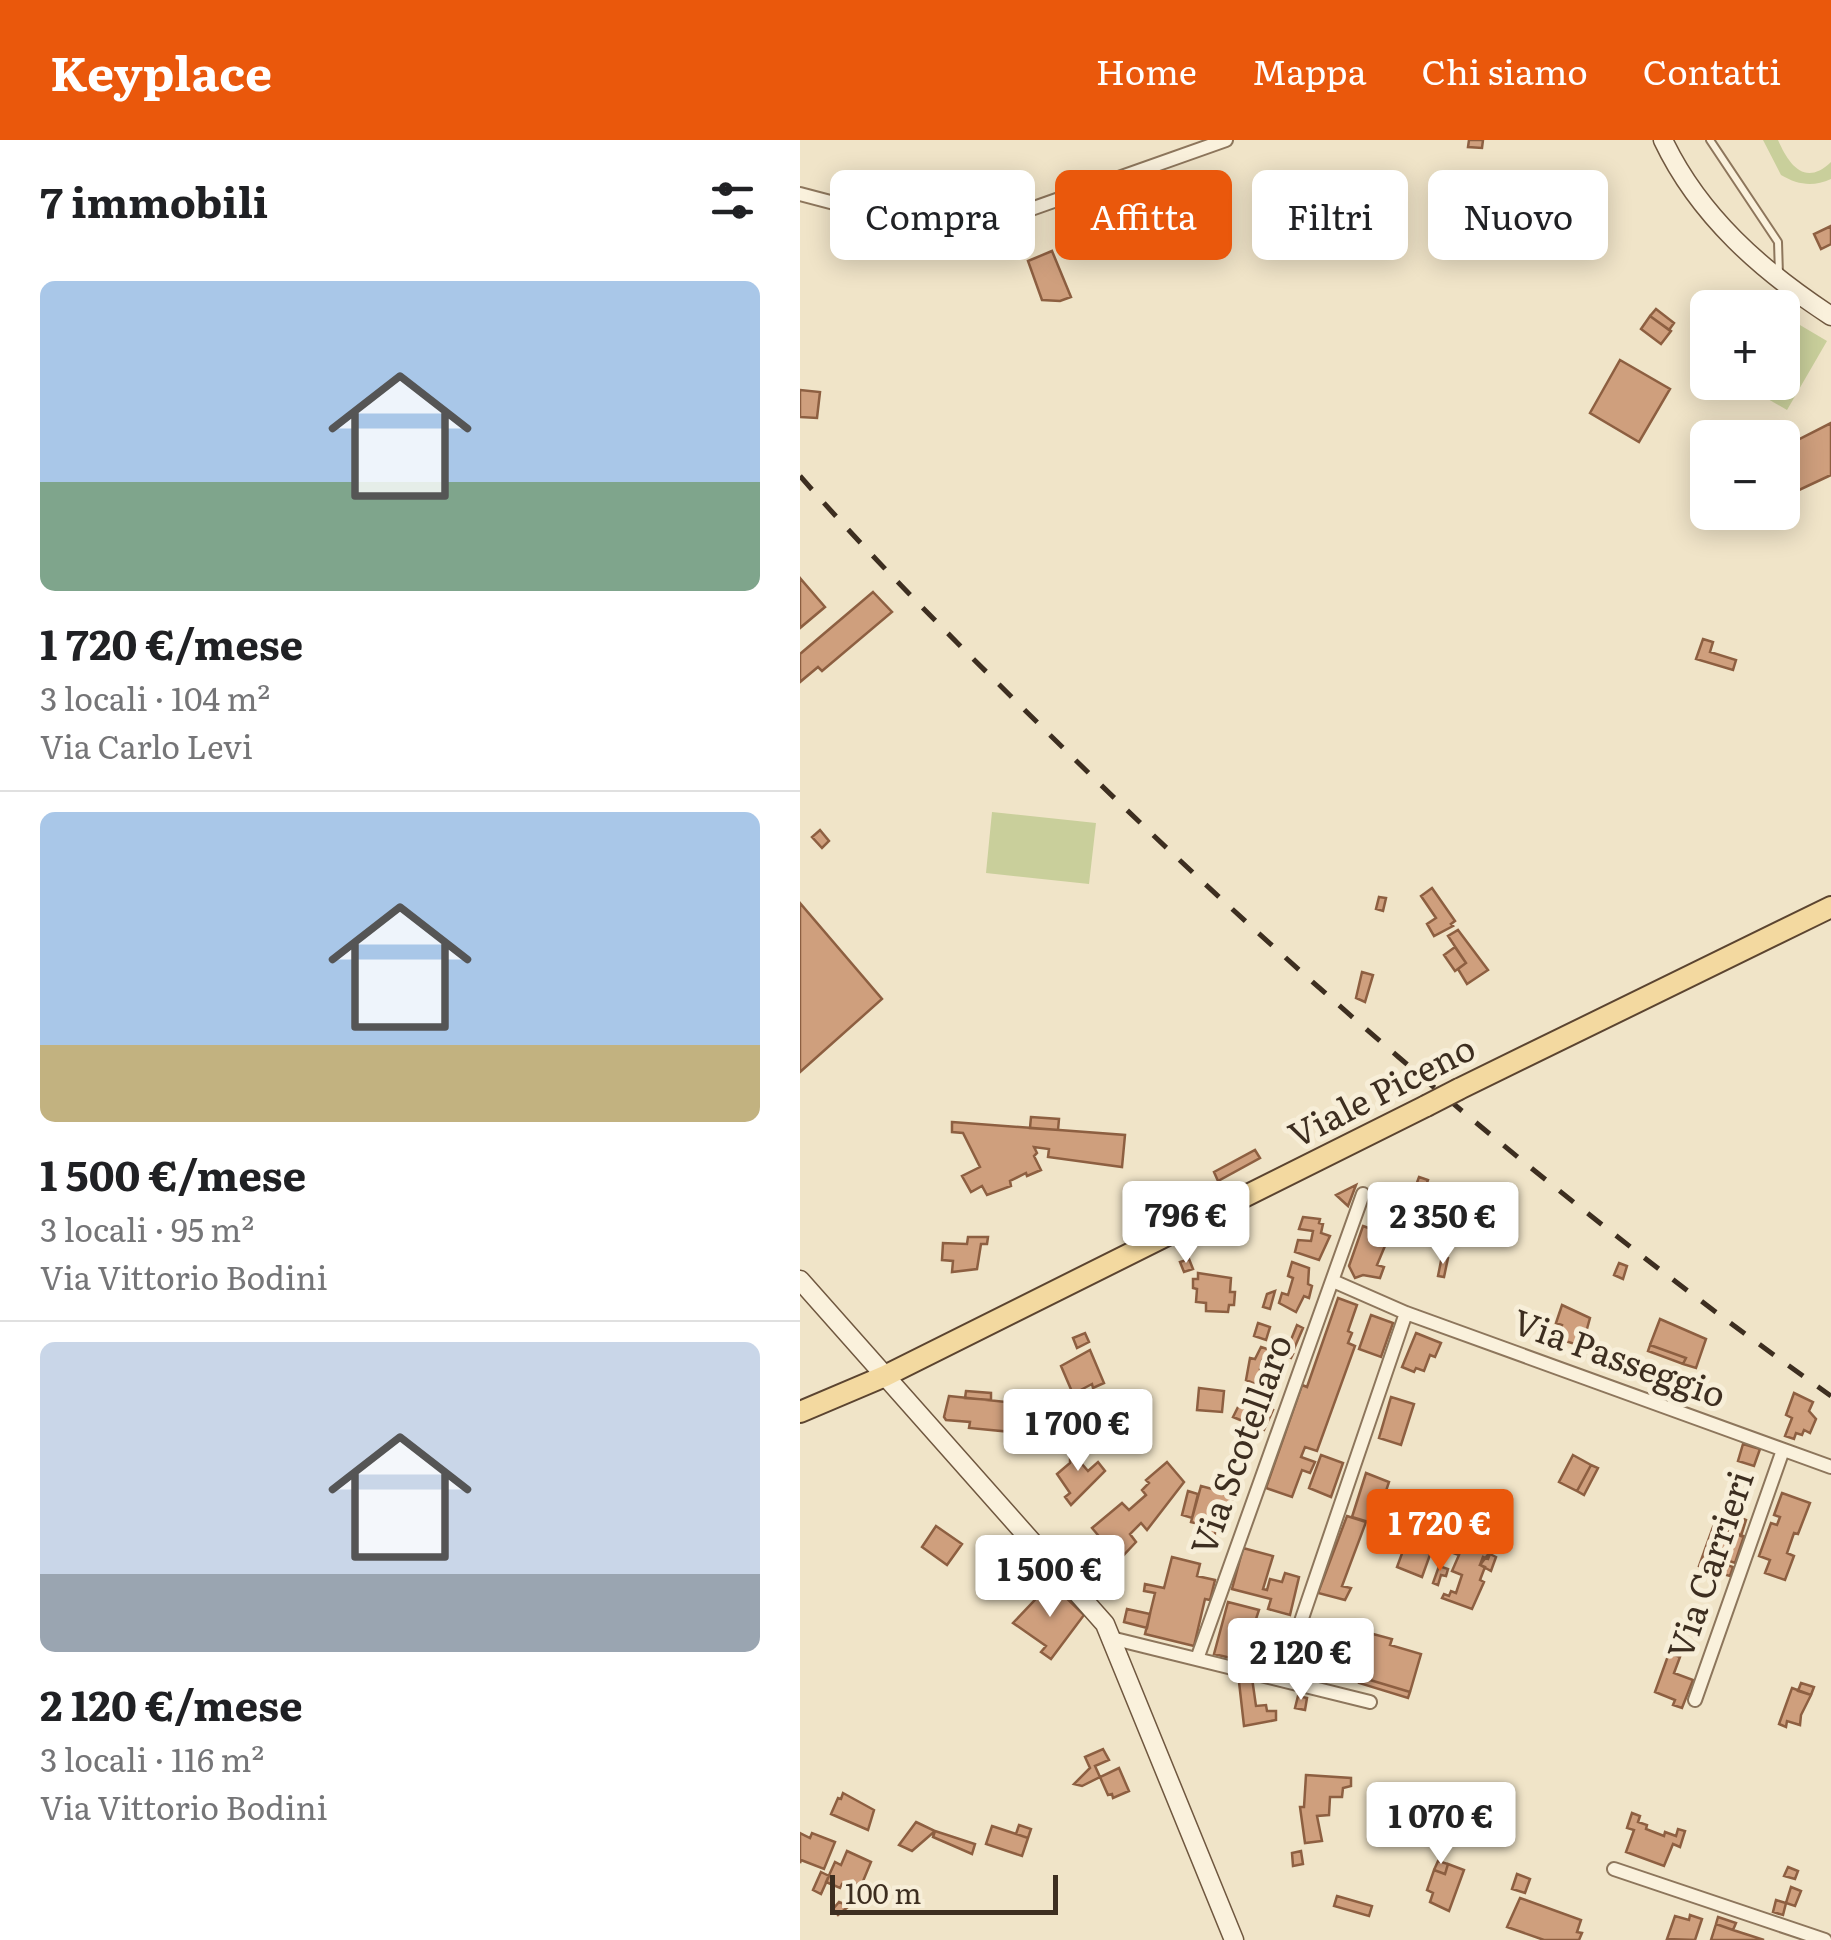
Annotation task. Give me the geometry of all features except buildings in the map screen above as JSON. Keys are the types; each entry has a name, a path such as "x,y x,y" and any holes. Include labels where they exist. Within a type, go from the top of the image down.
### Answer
{"main road":[{"name":"Viale Piceno","path":"800,1412 885,1376 1831,907"}],"street":[{"path":"800,194 876,214 1017,214 1226,140"},
{"path":"1663,140 1737,245 1779,281 1831,316"},
{"name":"Via Scotellaro","path":"1197,1659 1363,1194"},
{"path":"800,1280 1105,1624 1234,1940"},
{"name":"Via Passeggio","path":"1332,1282 1406,1313 1831,1467"},
{"path":"1282,1680 1406,1313"},
{"name":"Via Carrieri","path":"1695,1700 1783,1450"},
{"path":"1111,1638 1370,1702"},
{"path":"1614,1869 1825,1940"}],"lane":[{"path":"1710,140 1778,242 1779,281"}],"green space":[{"path":"1763,140 1778,140 1787,158 1806,173 1831,162 1831,179 1806,184 1781,175"},
{"path":"1800,325 1827,341 1800,388"},
{"path":"1770,400 1793,400 1787,410"},
{"path":"992,812 1096,823 1089,884 986,873"}],"railway":[{"path":"800,476 890,574 1047,732 1328,996 1625,1243 1831,1396"}]}
